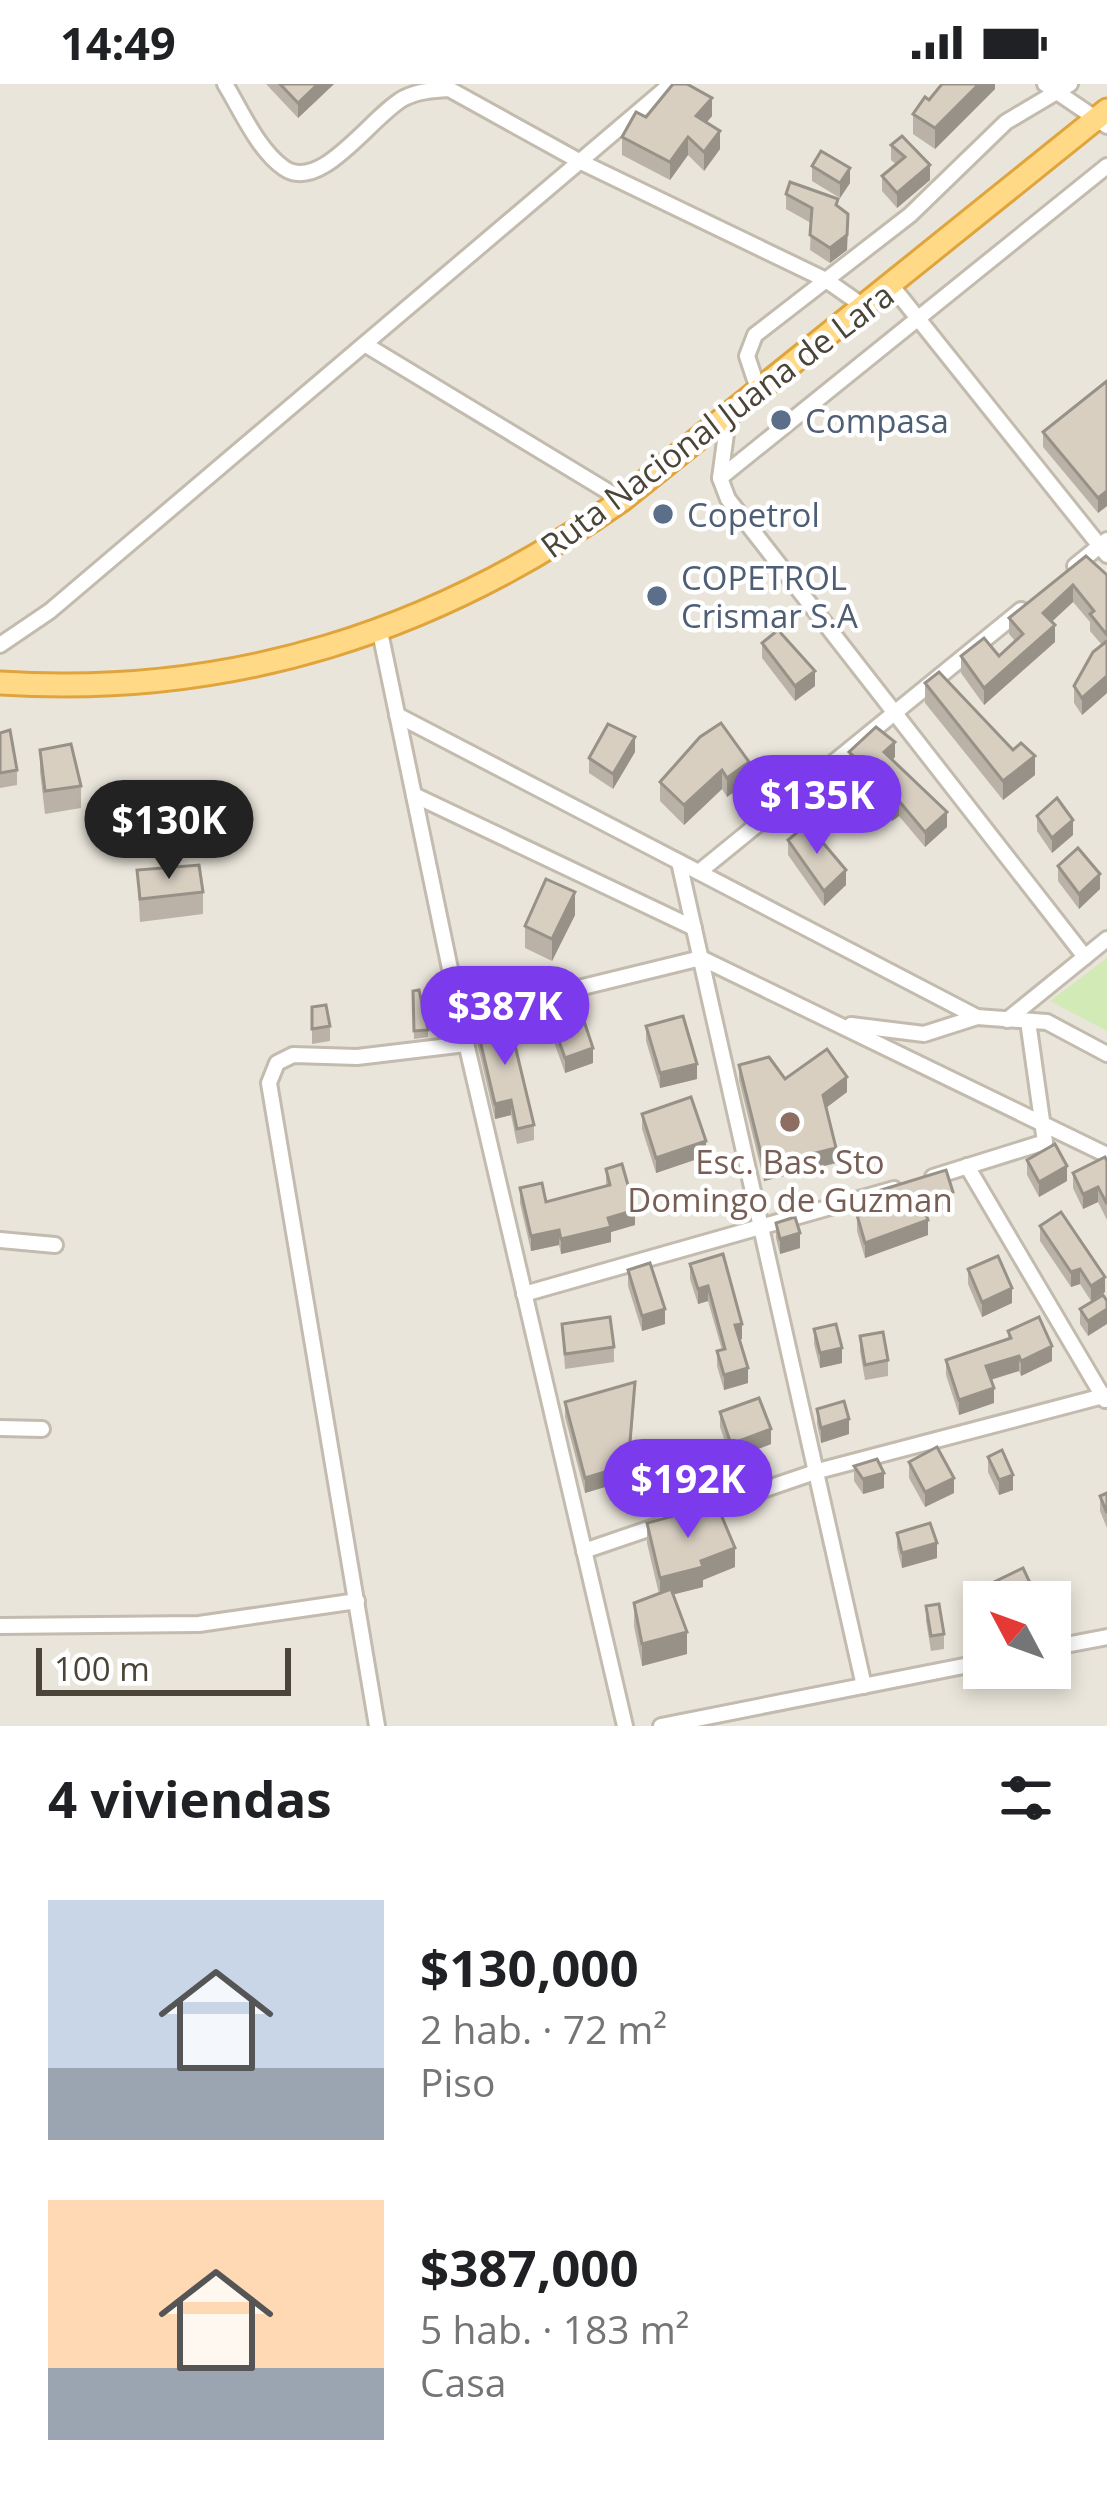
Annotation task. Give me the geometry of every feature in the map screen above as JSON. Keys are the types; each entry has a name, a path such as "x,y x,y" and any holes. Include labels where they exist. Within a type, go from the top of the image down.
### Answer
{"highway":[{"name":"Ruta Nacional Juana de Lara","path":"0,683 79,684 206,674 276,662 380,632 466,596 545,554 622,500 1104,118"}],"street":[{"path":"225,84 273,158 286,170 304,175 321,169 398,100 451,87 579,161 826,280 866,308"},
{"path":"0,645 50,611 671,84"},
{"path":"1045,84 1065,88 1104,118"},
{"path":"759,392 748,356 750,343 910,215 1006,122 1065,88"},
{"path":"720,478 1107,166"},
{"path":"892,286 1104,547 1063,576"},
{"path":"366,346 622,500"},
{"path":"728,419 720,478 728,499 1085,957"},
{"path":"699,872 1026,606"},
{"path":"380,632 466,1044 626,1726"},
{"path":"397,715 977,1017"},
{"path":"414,795 694,928"},
{"path":"680,862 864,1686"},
{"path":"1006,1019 1107,939"},
{"path":"460,1017 701,958 1107,1155"},
{"path":"840,1024 924,1034 977,1017 1047,1022 1107,1054"},
{"path":"524,1294 763,1231 1045,1142 1028,1021"},
{"path":"377,1726 271,1070 293,1055 357,1057 466,1044"},
{"path":"584,1551 818,1471 1106,1398 968,1166"},
{"path":"0,1240 55,1245"},
{"path":"0,1428 42,1429"},
{"path":"0,1626 200,1624 357,1601"},
{"path":"1071,1644 1107,1637"},
{"path":"661,1726 963,1666"}],"shaded area":[{"path":"0,84 1107,84 1107,1726 0,1726"}],"green space":[{"path":"1107,958 1107,1031 1050,1001"}],"building":[{"path":"280,84 318,84 298,103"},
{"path":"673,84 687,84 712,98 696,116 720,131 704,152 688,137 670,162 622,137 636,112 646,117"},
{"path":"942,84 979,84 935,128 913,114"},
{"path":"902,136 930,165 897,193 882,176 905,157 891,145"},
{"path":"821,151 850,168 840,183 812,166"},
{"path":"790,182 838,199 836,205 848,214 847,235 830,248 810,235 812,208 786,194"},
{"path":"1107,381 1107,491 1098,498 1043,432"},
{"path":"1086,556 1107,575 1107,635 1073,585 1043,613 1055,625 984,688 961,656 984,638 999,656 1023,634 1009,618"},
{"path":"778,630 815,671 795,686 762,643"},
{"path":"1107,641 1107,676 1082,698 1074,686 1093,652"},
{"path":"939,672 1013,750 1021,743 1035,756 1003,781 925,683"},
{"path":"721,723 749,762 727,778 722,770 684,805 660,782 700,737"},
{"path":"608,724 635,737 613,774 589,758"},
{"path":"876,727 895,742 884,752 947,812 925,832 899,801 892,806 877,792 885,784 849,752"},
{"path":"10,730 17,770 0,773 0,733"},
{"path":"71,744 81,786 45,791 40,750"},
{"path":"825,786 837,800 811,819 800,806"},
{"path":"1057,798 1073,820 1052,838 1037,816"},
{"path":"807,824 846,870 824,891 788,840"},
{"path":"1078,848 1100,874 1079,894 1058,866"},
{"path":"199,865 203,892 140,899 137,870"},
{"path":"546,879 575,892 552,939 525,926"},
{"path":"419,990 428,1030 414,1031 413,991"},
{"path":"577,1000 593,1048 565,1058 548,1010"},
{"path":"326,1005 330,1026 312,1029 312,1007"},
{"path":"508,1016 534,1125 517,1129 511,1100 495,1104 476,1023"},
{"path":"683,1016 697,1064 660,1073 646,1026"},
{"path":"827,1049 847,1077 823,1095 836,1148 764,1166 739,1065 769,1057 785,1079"},
{"path":"691,1097 706,1141 656,1158 642,1114"},
{"path":"1055,1144 1067,1166 1039,1182 1027,1160"},
{"path":"1105,1157 1107,1204 1098,1187 1083,1194 1073,1173"},
{"path":"622,1164 635,1210 608,1218 611,1227 561,1239 559,1230 531,1236 520,1188 542,1183 546,1202 610,1185 606,1169"},
{"path":"946,1170 953,1192 922,1202 928,1220 865,1243 857,1215 886,1206 881,1190"},
{"path":"1061,1212 1105,1277 1091,1286 1080,1269 1071,1272 1040,1226"},
{"path":"795,1217 800,1233 780,1239 776,1223"},
{"path":"723,1254 748,1368 724,1375 717,1351 725,1349 708,1286 698,1289 690,1264"},
{"path":"998,1256 1012,1288 982,1302 968,1269"},
{"path":"650,1263 665,1309 642,1316 628,1270"},
{"path":"1103,1295 1107,1309 1088,1321 1080,1309"},
{"path":"610,1317 614,1347 565,1354 562,1324"},
{"path":"1039,1317 1052,1346 1021,1361 1019,1356 986,1366 994,1388 959,1400 946,1360 1011,1338 1008,1331"},
{"path":"836,1324 842,1348 820,1353 814,1329"},
{"path":"883,1332 888,1360 865,1365 860,1336"},
{"path":"635,1382 628,1465 585,1478 565,1402"},
{"path":"759,1398 771,1429 731,1444 720,1412"},
{"path":"844,1401 849,1419 821,1428 817,1409"},
{"path":"937,1447 954,1478 925,1492 909,1462"},
{"path":"1002,1450 1013,1475 999,1480 988,1457"},
{"path":"877,1459 884,1473 863,1479 854,1466"},
{"path":"717,1505 735,1548 701,1561 703,1567 660,1578 647,1523 684,1513 687,1522"},
{"path":"930,1523 937,1543 902,1553 897,1533"},
{"path":"1023,1568 1029,1581 996,1581"},
{"path":"671,1589 687,1632 642,1644 634,1603"},
{"path":"939,1604 944,1634 931,1636 926,1606"}],"place":[{"name":"Compasa","path":"781,420"},
{"name":"Copetrol","path":"663,514"},
{"name":"COPETROL Crismar S.A","path":"657,596"},
{"name":"Esc. Bas. Sto Domingo de Guzman","path":"790,1122"}]}
